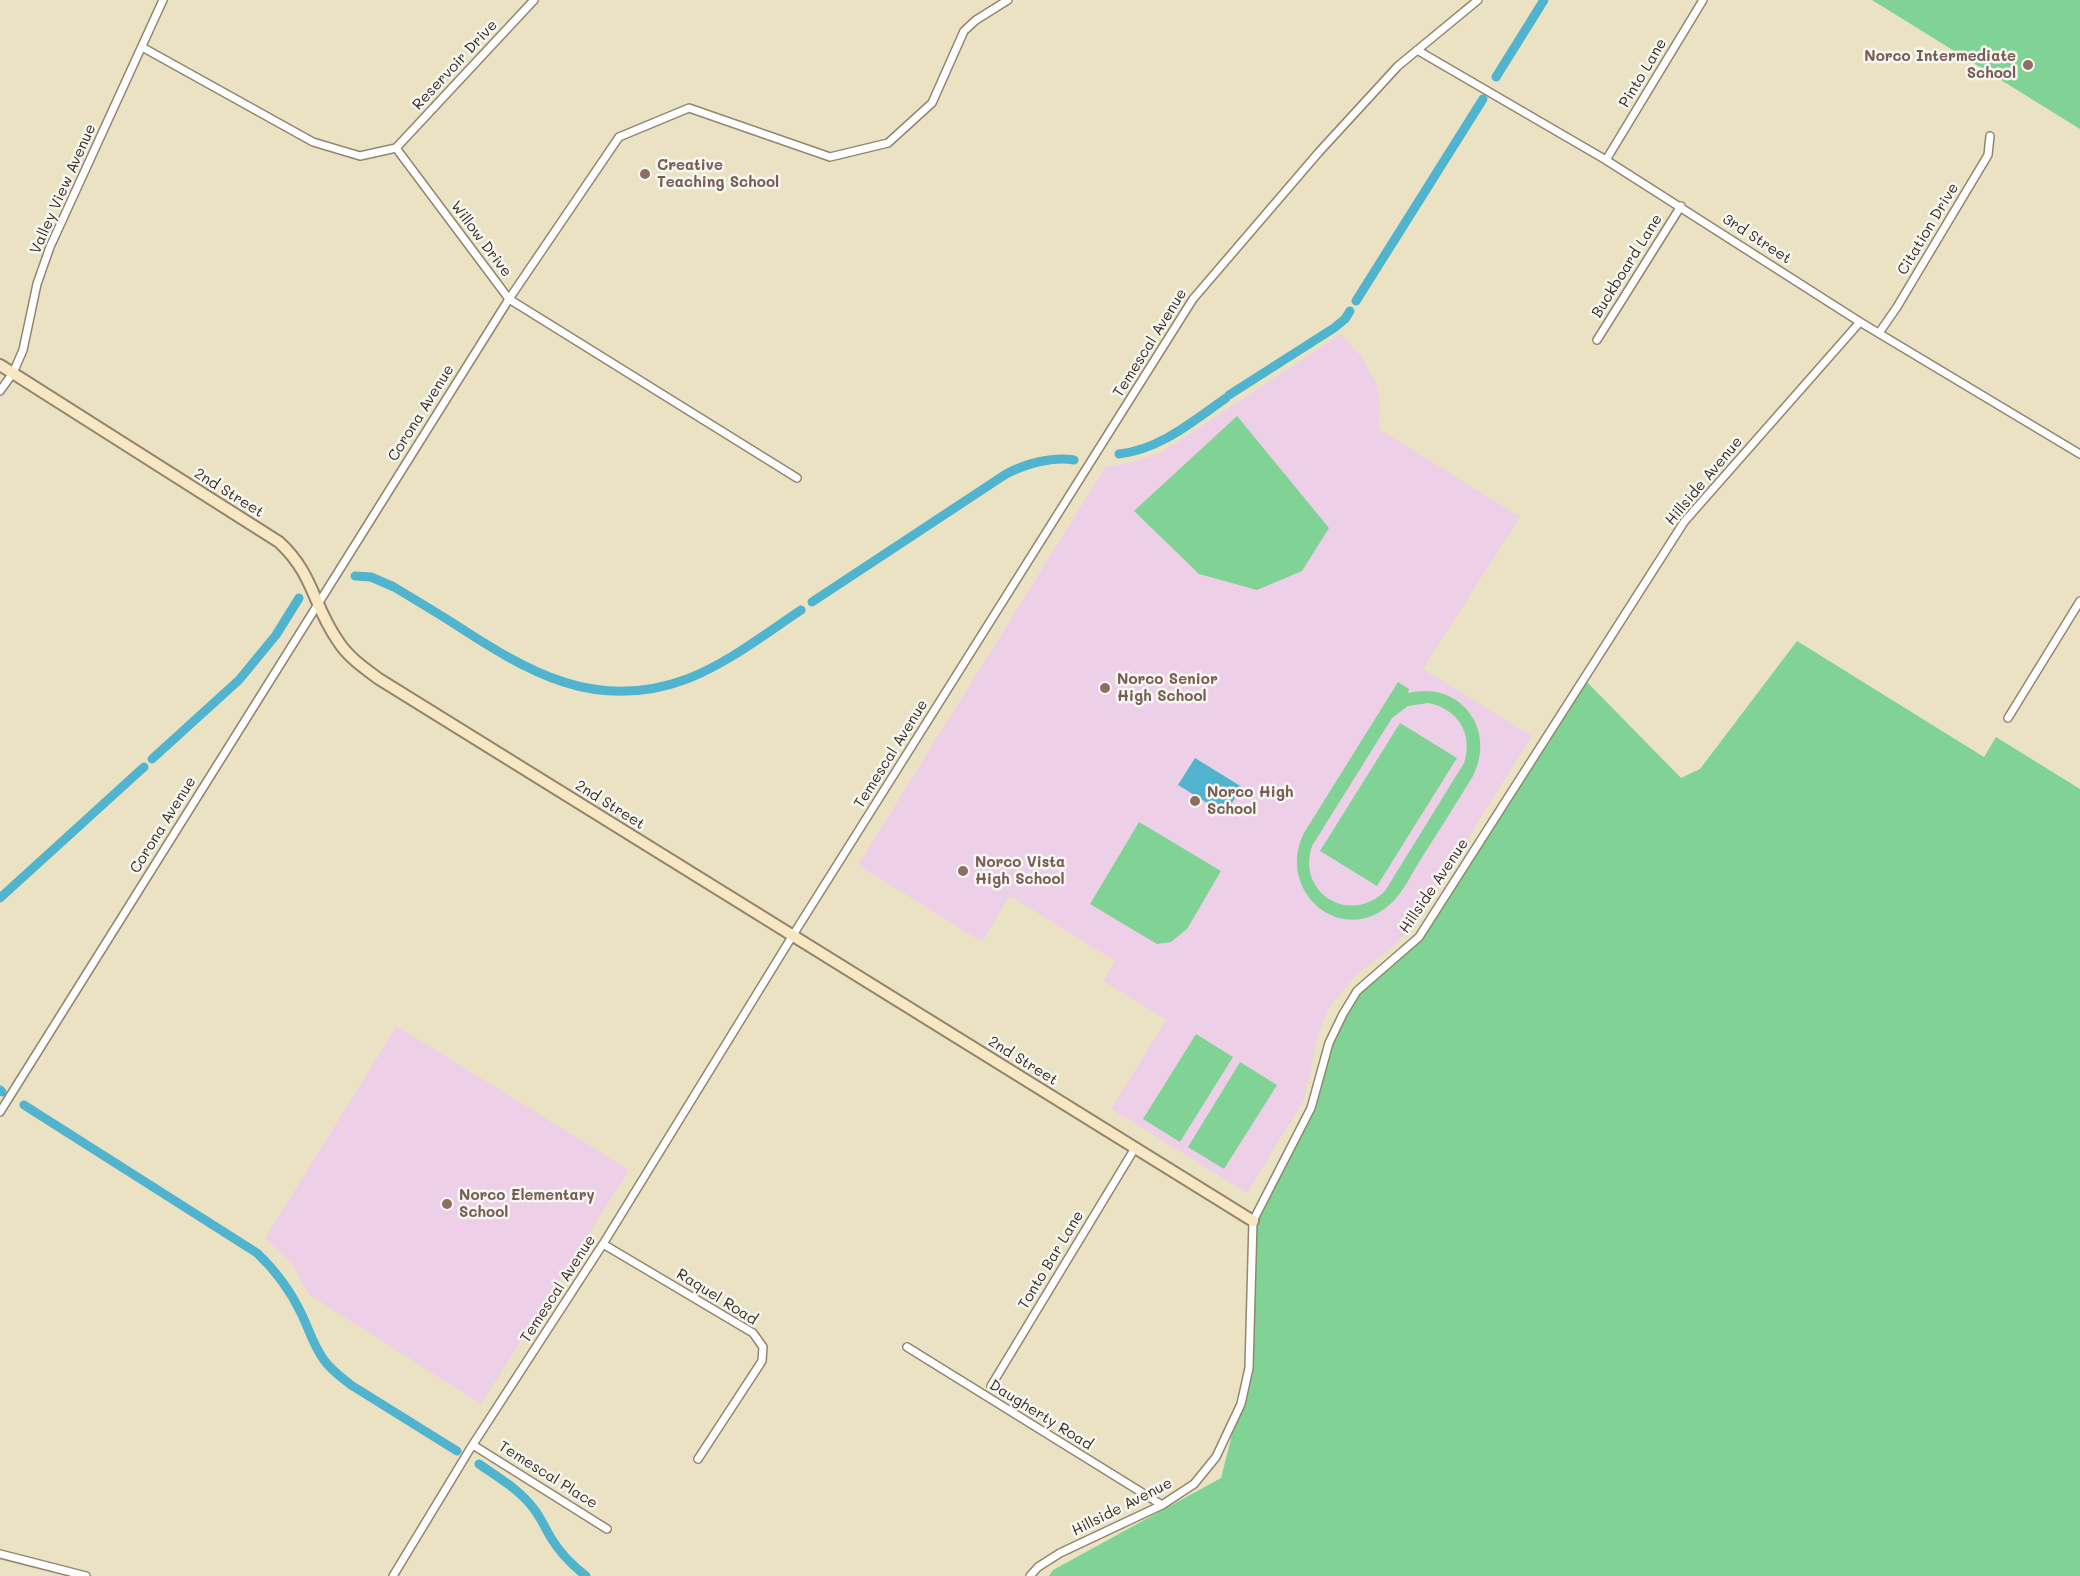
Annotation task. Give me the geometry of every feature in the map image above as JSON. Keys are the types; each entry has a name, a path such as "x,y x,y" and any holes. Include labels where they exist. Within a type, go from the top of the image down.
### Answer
{"street":[{"name":"Valley View Avenue","path":"0,391 13,373 23,350 37,284 50,247 163,0"},
{"name":"Reservoir Drive","path":"396,148 534,0"},
{"name":"Corona Avenue","path":"0,1112 509,299 618,137 689,108 830,157 888,143 932,103 964,32 976,20 1008,0"},
{"name":"Temescal Avenue","path":"393,1576 1193,299 1325,146 1398,66 1478,0"},
{"name":"Pinto Lane","path":"1606,160 1703,0"},
{"path":"142,48 314,142 360,156 396,148"},
{"name":"3rd Street","path":"1417,50 1606,160 1860,322 2080,454"},
{"name":"Citation Drive","path":"1879,333 1988,155 1990,136"},
{"name":"Willow Drive","path":"396,148 509,299 797,478"},
{"name":"Buckboard Lane","path":"1597,340 1681,206"},
{"name":"Hillside Avenue","path":"1030,1576 1038,1567 1060,1553 1162,1505 1194,1484 1216,1457 1242,1404 1250,1368 1253,1221 1311,1107 1329,1043 1343,1014 1357,991 1419,937 1684,522 1860,322"},
{"name":"2nd Street","path":"0,365 279,542 300,565 338,641 349,655 379,679 1253,1221"},
{"path":"2008,718 2080,601"},
{"name":"Tonto Bar Lane","path":"991,1386 1135,1148"},
{"name":"Raquel Road","path":"603,1244 753,1334 763,1347 762,1361 698,1459"},
{"name":"Daugherty Road","path":"907,1347 1162,1505"},
{"name":"Temescal Place","path":"473,1445 607,1529"},
{"path":"0,1554 86,1576"}],"shaded area":[{"name":"Norco High School","path":"1341,334 1361,356 1376,383 1380,400 1379,429 1520,517 1423,669 1532,736 1410,930 1357,974 1329,1008 1318,1035 1304,1100 1247,1193 1111,1109 1166,1020 1103,981 1115,961 1010,896 982,942 858,865 1106,466 1130,463 1162,452"},
{"name":"Norco Elementary School","path":"397,1026 629,1170 481,1404 308,1294 292,1264 265,1238"}],"green space":[{"name":"Norco Intermediate School","path":"1872,0 2080,0 2080,129"},
{"path":"1237,416 1329,528 1302,571 1257,590 1199,574 1134,511"},
{"path":"1797,641 1984,757 1996,737 2080,789 2080,1576 1049,1576 1053,1570 1221,1478 1249,1368 1253,1221 1311,1108 1329,1043 1357,991 1419,937 1584,679 1681,778 1700,769"},
{"path":"1398,682 1409,689 1408,693 1427,691 1443,694 1458,701 1469,712 1477,726 1480,741 1479,758 1473,776 1405,886 1387,907 1368,917 1349,920 1331,915 1316,905 1305,891 1298,873 1297,854 1304,833","holes":["1428,703 1447,710 1461,724 1467,742 1464,763 1385,891 1371,901 1357,905 1342,905 1329,899 1319,890 1312,878 1309,863 1312,846 1392,718 1408,706"]},
{"path":"1400,723 1457,758 1377,886 1320,851"},
{"path":"1139,822 1221,871 1187,929 1171,942 1157,944 1090,904"},
{"path":"1196,1034 1233,1057 1180,1142 1143,1119"},
{"path":"1240,1062 1277,1085 1224,1169 1188,1147"}],"water":[{"path":"1195,758 1242,787 1225,814 1178,785"}],"waterway":[{"path":"1496,77 1544,0"},
{"path":"1356,301 1483,99"},
{"path":"1229,395 1334,328 1345,319 1350,311"},
{"path":"1119,454 1163,440 1189,425 1226,398"},
{"path":"812,602 1006,474 1039,462 1057,459 1074,460"},
{"path":"355,576 371,577 394,587 508,657 536,671 564,682 593,689 623,691 654,688 687,679 746,648 801,610"},
{"path":"152,759 239,680 276,635 299,598"},
{"path":"0,898 144,767"},
{"path":"24,1105 257,1253 287,1289 317,1349 333,1370 351,1385 457,1451"},
{"path":"479,1464 508,1484 528,1502 558,1549 586,1576"}],"place":[{"name":"Norco Intermediate School","path":"2028,65"},
{"name":"Creative Teaching School","path":"645,174"},
{"name":"Norco Senior High School","path":"1105,688"},
{"name":"Norco High School","path":"1195,801"},
{"name":"Norco Vista High School","path":"963,871"},
{"name":"Norco Elementary School","path":"447,1204"}]}
